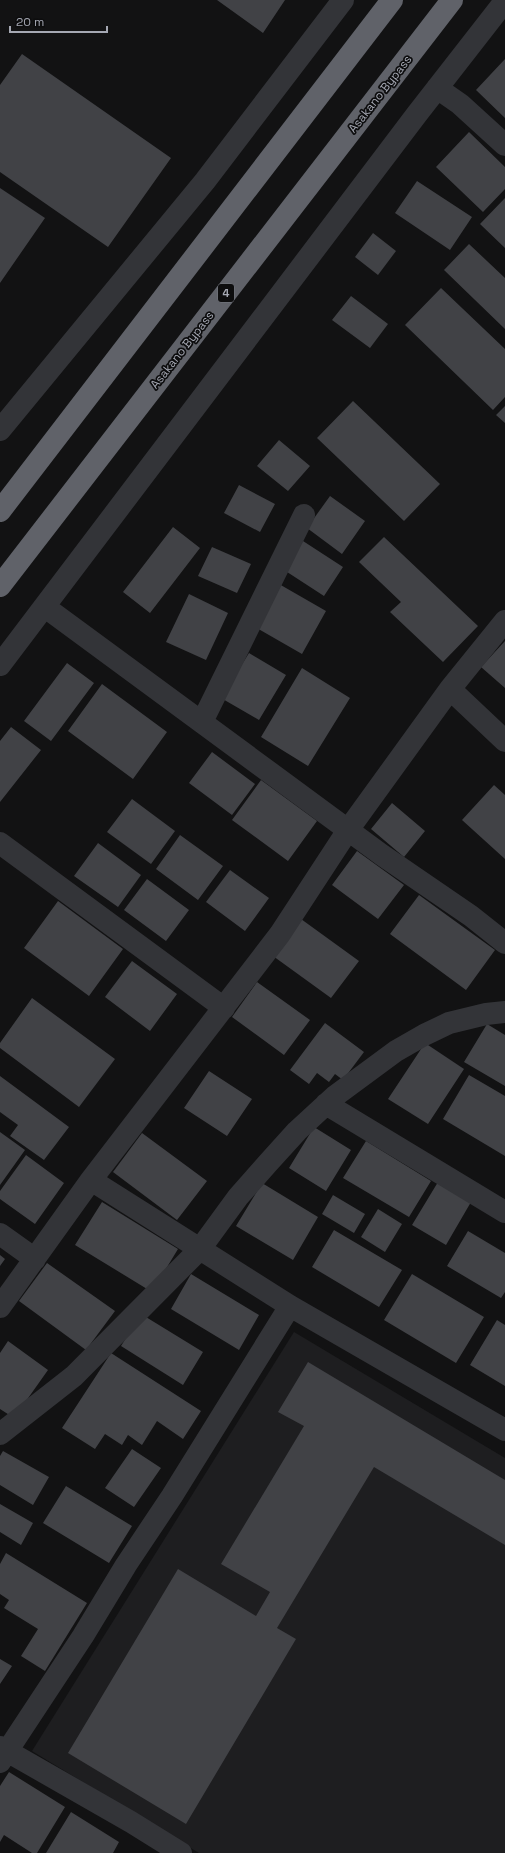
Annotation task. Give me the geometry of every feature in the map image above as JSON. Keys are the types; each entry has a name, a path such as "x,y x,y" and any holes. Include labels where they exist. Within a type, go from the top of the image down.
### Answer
{"highway":[{"path":"0,511 392,0"},
{"name":"Asakano Bypass","path":"0,586 452,0"}],"street":[{"path":"0,430 205,181 343,0"},
{"path":"0,665 437,88 505,2"},
{"path":"437,88 460,104 505,145"},
{"path":"202,722 304,515"},
{"path":"45,606 348,830 470,916 505,943"},
{"path":"0,1307 91,1180 280,934 348,830 450,689 505,621"},
{"path":"450,689 505,741"},
{"path":"0,843 224,1008"},
{"path":"0,1434 74,1376 200,1249 238,1196 297,1131 326,1104 396,1051 424,1035 449,1023 486,1014 505,1012"},
{"path":"326,1104 505,1212"},
{"path":"91,1180 290,1306 505,1430"},
{"path":"0,1234 35,1259"},
{"path":"181,1853 131,1822 2,1753 83,1636 126,1565 172,1496 290,1306"}],"shaded area":[{"path":"294,1332 505,1458 505,1853 199,1853 32,1751"}],"building":[{"path":"217,0 285,0 263,33"},
{"path":"22,54 171,158 108,247 0,172 0,85"},
{"path":"505,59 505,118 476,90"},
{"path":"469,132 505,167 505,189 483,212 436,167"},
{"path":"417,181 472,217 450,250 395,213"},
{"path":"0,188 45,218 0,283"},
{"path":"505,198 505,248 480,224"},
{"path":"373,233 396,251 378,275 355,257"},
{"path":"469,244 505,278 505,329 444,270"},
{"path":"441,288 505,349 505,397 493,410 405,325"},
{"path":"351,296 388,324 370,348 332,320"},
{"path":"353,401 440,484 404,521 317,438"},
{"path":"505,406 505,423 496,415"},
{"path":"279,440 310,466 288,491 257,466"},
{"path":"239,485 275,504 260,532 224,513"},
{"path":"330,496 365,521 342,554 307,528"},
{"path":"173,527 200,548 150,613 123,592"},
{"path":"384,537 478,626 443,662 390,612 401,602 359,562"},
{"path":"303,541 343,567 324,596 284,570"},
{"path":"212,547 251,564 237,593 198,576"},
{"path":"279,584 326,611 302,654 255,627"},
{"path":"189,594 228,613 206,660 166,642"},
{"path":"505,641 505,688 481,667"},
{"path":"249,653 286,675 259,720 221,698"},
{"path":"67,663 94,683 51,741 24,721"},
{"path":"302,668 350,698 308,766 261,737"},
{"path":"102,684 167,732 133,779 68,731"},
{"path":"11,727 41,750 0,802 0,741"},
{"path":"212,752 255,784 232,815 189,783"},
{"path":"261,780 317,821 288,861 232,820"},
{"path":"494,785 505,795 505,859 462,820"},
{"path":"132,799 175,831 151,864 107,832"},
{"path":"392,803 425,831 404,857 371,829"},
{"path":"180,835 223,866 198,900 156,869"},
{"path":"98,843 141,875 118,907 74,876"},
{"path":"357,851 404,885 378,919 332,885"},
{"path":"230,870 269,898 245,931 206,902"},
{"path":"147,879 189,910 166,941 124,910"},
{"path":"419,895 495,950 466,990 390,934"},
{"path":"58,901 123,949 89,996 24,948"},
{"path":"301,919 359,961 331,998 273,956"},
{"path":"132,961 177,994 150,1031 105,997"},
{"path":"257,982 310,1020 284,1055 232,1017"},
{"path":"32,998 115,1059 79,1107 0,1048 0,1043"},
{"path":"325,1023 364,1052 343,1080 335,1074 329,1082 317,1073 309,1084 290,1070"},
{"path":"487,1024 505,1035 505,1086 464,1062"},
{"path":"425,1043 464,1069 428,1124 388,1099"},
{"path":"209,1071 252,1099 227,1136 184,1108"},
{"path":"469,1075 505,1096 505,1156 443,1119"},
{"path":"0,1076 69,1127 44,1160 10,1136 18,1125 0,1112"},
{"path":"314,1127 351,1150 326,1191 289,1168"},
{"path":"0,1132 25,1150 0,1185"},
{"path":"142,1133 207,1181 177,1220 113,1172"},
{"path":"366,1141 431,1181 409,1217 343,1178"},
{"path":"26,1155 64,1183 35,1224 0,1199 0,1191"},
{"path":"438,1182 471,1202 446,1245 412,1225"},
{"path":"262,1183 318,1217 293,1260 236,1226"},
{"path":"333,1195 365,1214 354,1233 322,1214"},
{"path":"102,1202 178,1249 152,1292 75,1245"},
{"path":"378,1209 402,1224 385,1252 361,1237"},
{"path":"334,1230 402,1270 379,1307 312,1267"},
{"path":"468,1231 505,1253 505,1292 501,1298 447,1266"},
{"path":"0,1255 5,1259 0,1266"},
{"path":"47,1263 115,1311 86,1350 19,1301"},
{"path":"191,1274 259,1315 239,1350 171,1309"},
{"path":"412,1274 484,1317 456,1363 384,1320"},
{"path":"141,1314 203,1352 183,1385 121,1346"},
{"path":"497,1320 505,1325 505,1386 470,1365"},
{"path":"8,1341 48,1370 14,1418 0,1409 0,1353"},
{"path":"111,1353 201,1411 183,1439 157,1421 142,1445 128,1435 122,1445 105,1434 95,1449 62,1428"},
{"path":"308,1362 505,1480 505,1545 374,1467 277,1628 296,1639 186,1824 68,1753 178,1569 256,1616 270,1592 221,1564 304,1426 278,1412"},
{"path":"132,1449 161,1468 134,1507 105,1488"},
{"path":"3,1451 49,1477 33,1505 0,1485 0,1456"},
{"path":"66,1486 132,1526 109,1563 43,1523"},
{"path":"0,1504 33,1523 21,1545 0,1532"},
{"path":"6,1553 87,1603 45,1671 21,1656 38,1629 4,1608 9,1600 0,1594 0,1564"},
{"path":"0,1659 12,1666 0,1684"},
{"path":"9,1772 65,1807 37,1853 32,1853 4,1835 0,1842 0,1786"},
{"path":"71,1812 119,1842 113,1853 46,1853"}]}
